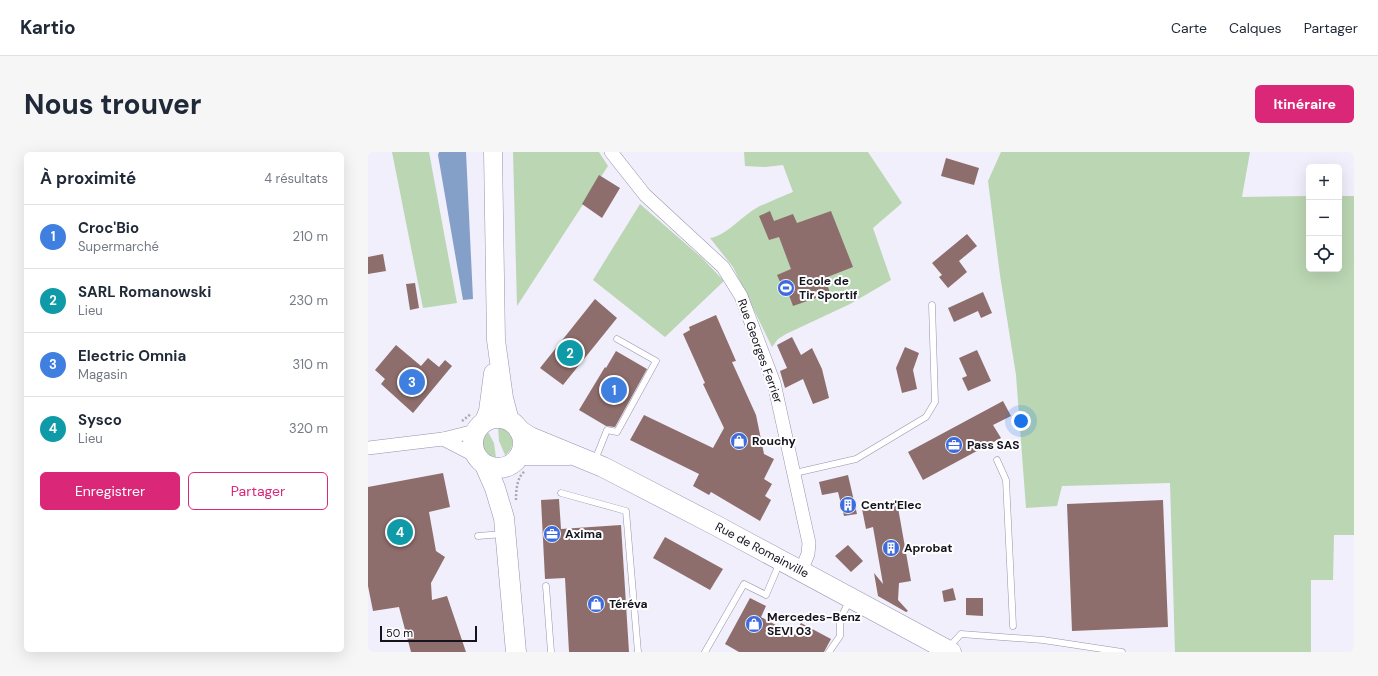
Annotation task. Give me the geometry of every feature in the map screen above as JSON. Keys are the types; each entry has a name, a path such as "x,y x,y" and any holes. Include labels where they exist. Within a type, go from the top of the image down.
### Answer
{"main road":[{"path":"504,526 516,460 523,442 515,425 497,417 478,420 472,444 495,488 504,526 516,652"},
{"name":"Rue de Romainville","path":"515,425 530,437 594,464 801,571 949,651"},
{"name":"Rue de Romainville","path":"516,460 540,456 571,455"},
{"path":"481,461 498,468 516,460"}],"street":[{"path":"368,448 443,439 478,420 490,399 496,337 494,152"},
{"name":"Rue Georges Ferrier","path":"611,152 645,195 711,254 732,278 744,303 774,383 795,473 809,544 808,554 801,571"},
{"path":"496,337 504,398 515,425"},
{"path":"443,439 481,461"}],"lane":[{"path":"795,473 856,459 926,417 935,402 932,305"},
{"path":"594,464 607,430 617,432 656,361 617,339"},
{"path":"997,460 1006,480 1013,626"},
{"path":"561,494 626,511 638,652"},
{"path":"478,536 504,526"},
{"path":"705,652 744,584 766,595 781,561"},
{"path":"546,586 551,652"},
{"path":"829,652 840,636 840,619 851,598"},
{"path":"949,651 961,634 1043,640 1122,652"}],"path":[{"path":"443,439 450,426 461,422 478,420"},
{"path":"517,502 516,494 521,474 531,469 540,456"}],"green space":[{"path":"392,152 429,152 457,303 423,308"},
{"path":"513,152 599,152 608,166 517,306"},
{"path":"744,152 868,152 902,203 873,228 891,280 850,304 786,334 778,339 772,347 733,267 710,238 722,233 758,207 793,192 783,165 765,167 745,166"},
{"path":"1001,152 1250,152 1242,197 1306,196 1306,272 1342,272 1342,196 1354,196 1354,535 1334,535 1333,580 1311,580 1311,652 1175,652 1170,483 1062,486 1057,506 1026,508 1016,375 1000,275 988,181"},
{"path":"640,204 702,258 724,281 665,337 593,280"},
{"path":"498,426 507,430 512,438 512,447 505,455 499,441"},
{"path":"487,430 494,443 496,458 487,455 482,447 482,438"}],"water":[{"path":"439,152 466,152 473,299 463,300 438,155"}],"building":[{"path":"946,158 979,168 974,185 941,176"},
{"path":"599,175 620,188 602,218 582,204"},
{"path":"770,211 774,221 793,214 797,223 831,211 853,267 825,278 830,293 793,306 787,290 784,291 777,275 791,269 779,237 769,240 759,216"},
{"path":"967,234 977,246 959,261 967,272 948,288 939,277 942,275 932,263"},
{"path":"383,254 386,271 368,274 368,257"},
{"path":"415,283 419,308 410,310 406,284"},
{"path":"983,292 992,313 981,318 978,311 954,322 948,308"},
{"path":"595,299 617,318 563,385 540,368"},
{"path":"716,315 736,361 732,362 756,415 764,454 774,459 764,479 772,484 765,496 771,500 760,521 711,492 709,495 693,486 699,474 630,440 644,415 713,448 724,428 703,384 705,383 683,334 690,330 689,327"},
{"path":"792,337 801,355 812,348 822,369 829,398 813,404 803,379 785,388 780,371 787,368 777,345"},
{"path":"396,345 421,366 428,358 439,367 445,360 452,366 413,413 381,384 385,379 375,370"},
{"path":"905,347 919,353 913,370 917,389 902,393 896,368"},
{"path":"977,350 991,381 968,391 962,378 967,376 959,358"},
{"path":"616,351 647,369 615,427 606,426 579,410"},
{"name":"Pass SAS","path":"1003,401 1011,416 993,425 1001,438 923,480 908,452"},
{"path":"443,473 450,507 429,512 436,551 445,557 431,583 432,600 447,596 466,652 411,652 399,607 373,611 368,586 368,487"},
{"name":"Centr'Elec","path":"848,475 857,514 844,516 838,492 822,495 819,482"},
{"name":"Téréva","path":"559,499 561,529 621,525 629,652 569,652 565,578 545,579 541,500"},
{"path":"1163,500 1168,627 1072,631 1067,504"},
{"name":"Aprobat","path":"897,502 911,581 899,583 898,600 908,611 906,612 878,596 874,573 883,584 873,527 866,529 862,509"},
{"path":"665,537 723,569 710,590 653,558"},
{"path":"848,545 863,561 851,572 835,556"},
{"path":"953,588 956,600 944,602 942,591"},
{"name":"Mercedes-Benz SEVI 03","path":"750,598 766,606 761,617 794,635 801,623 831,639 824,652 739,652 725,644"},
{"path":"966,598 983,598 983,616 966,615"}],"place":[{"name":"Ecole de Tir Sportif","path":"786,288"},
{"name":"SARL Romanowski","path":"570,353"},
{"name":"Electric Omnia","path":"412,382"},
{"name":"Croc'Bio","path":"614,390"},
{"name":"Rouchy","path":"739,441"},
{"name":"Pass SAS","path":"954,445"},
{"name":"Centr'Elec","path":"848,505"},
{"name":"Sysco","path":"400,532"},
{"name":"Axima","path":"552,534"},
{"name":"Aprobat","path":"891,548"},
{"name":"Téréva","path":"596,604"},
{"name":"Mercedes-Benz SEVI 03","path":"754,624"}]}
